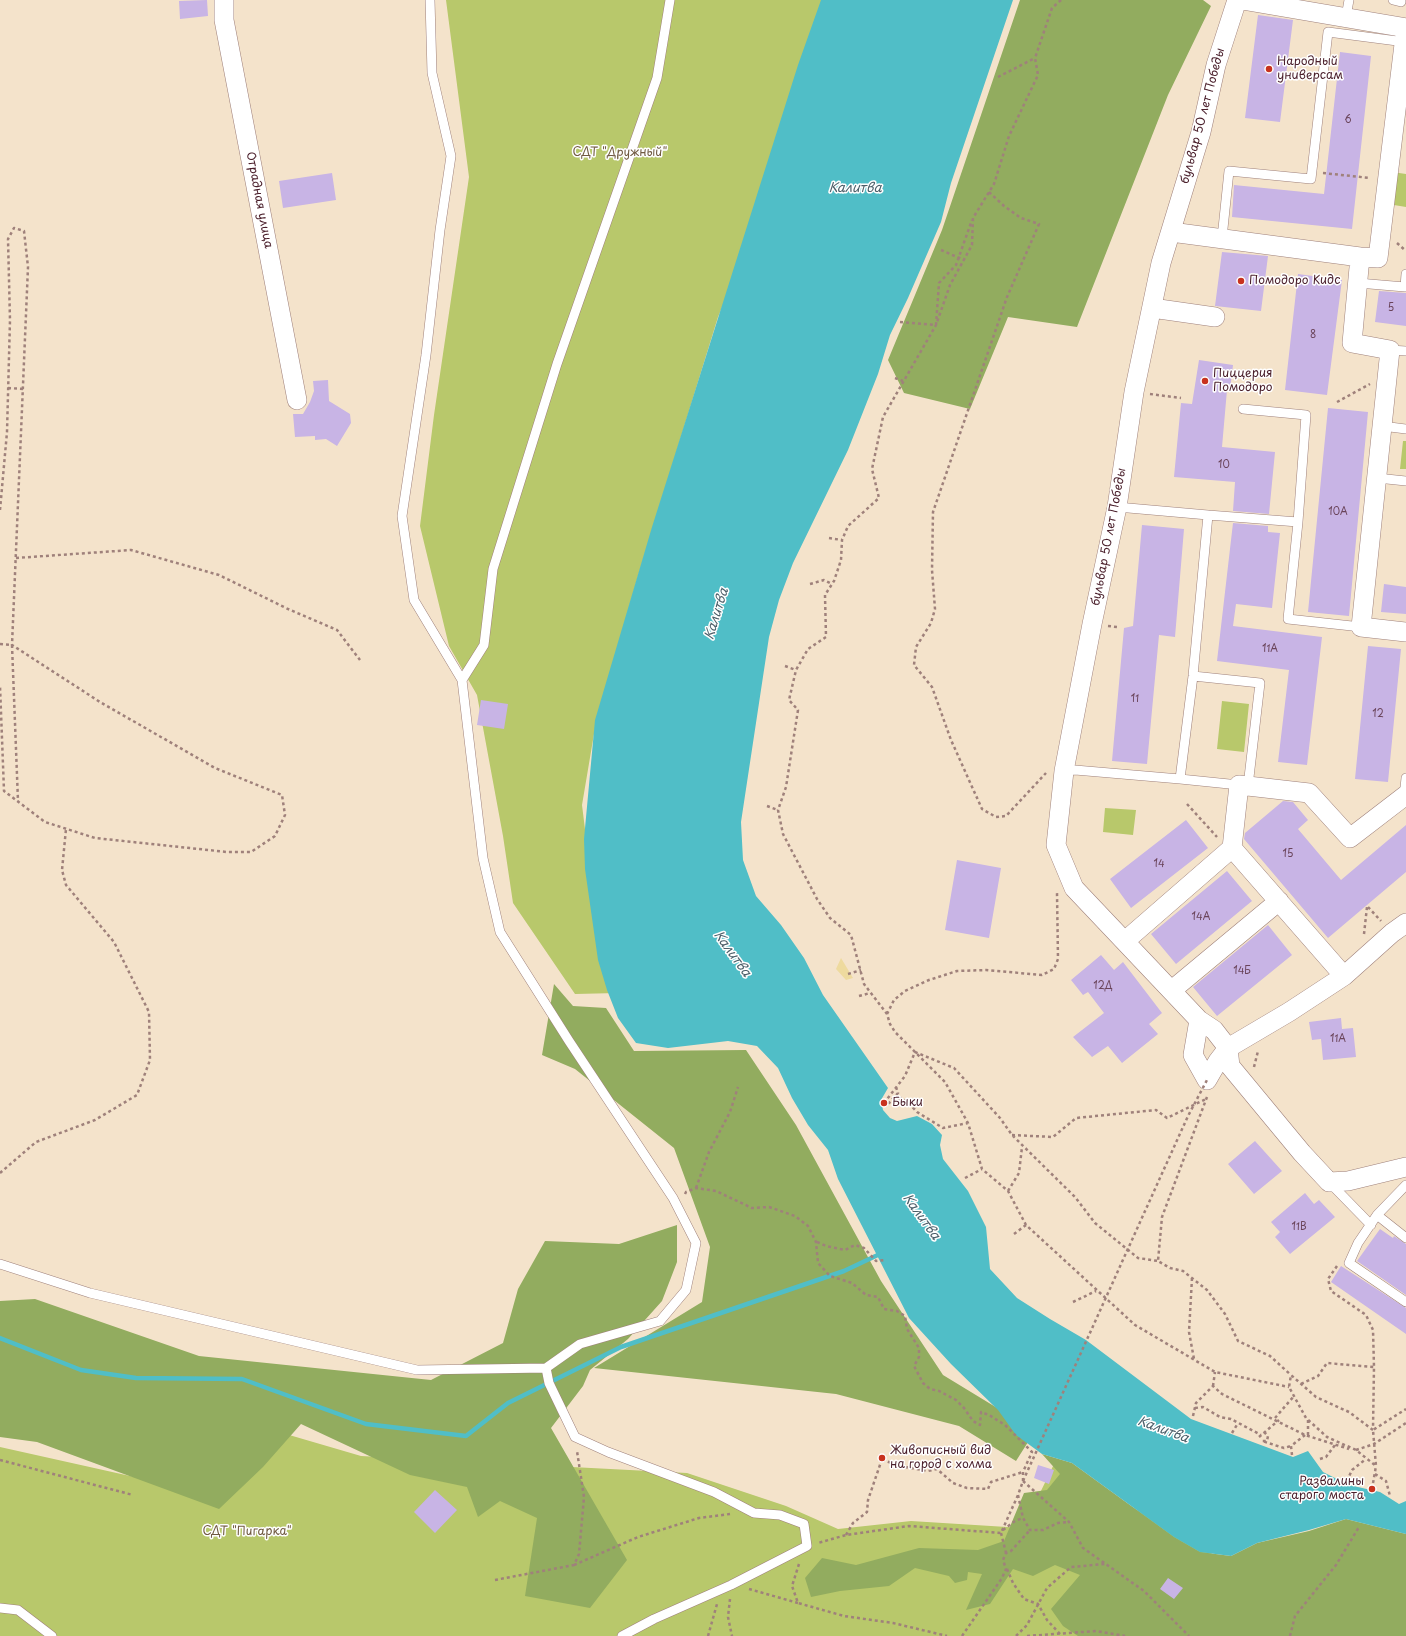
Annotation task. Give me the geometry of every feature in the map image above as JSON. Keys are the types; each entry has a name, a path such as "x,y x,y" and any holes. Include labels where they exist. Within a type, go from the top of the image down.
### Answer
{"street":[{"name":"Отрадная улица","path":"224,0 224,20 297,400"},
{"name":"бульвар 50 лет Победы","path":"1125,941 1074,888 1056,845 1056,771 1092,624 1117,507 1134,392 1161,263 1201,132 1216,65 1238,0"},
{"path":"1242,0 1347,8 1406,28 1401,112 1369,258 1358,283 1352,343 1398,350 1387,375 1361,627 1406,632"},
{"path":"1170,232 1369,258"},
{"path":"1152,308 1215,317"},
{"path":"1405,796 1350,838 1309,793 1244,786 1231,850 1125,941 1172,990 1198,1020 1214,1030 1228,1048 1230,1066 1249,1087 1302,1153 1329,1182 1348,1181 1406,1167"},
{"path":"1231,850 1279,901 1344,976"},
{"path":"1172,990 1279,901"},
{"path":"1207,1089 1218,1061 1228,1048 1344,976 1392,933 1406,923"},
{"path":"1198,1020 1193,1055 1207,1089"}],"lane":[{"path":"0,1264 90,1293 417,1370 546,1368 580,1344 660,1321 686,1290 696,1243 673,1198 500,932 483,858 462,680 414,600 402,516 426,355 440,230 451,156 432,73 430,0"},
{"path":"462,680 484,645 493,569 557,364 657,78 670,0"},
{"path":"1394,0 1401,2 1401,0"},
{"path":"1222,238 1229,170 1311,179 1328,32 1405,42"},
{"path":"1358,283 1405,287 1406,274"},
{"path":"1242,409 1306,415 1298,522 1288,619 1361,627"},
{"path":"1382,426 1406,429"},
{"path":"1377,478 1406,481"},
{"path":"1117,507 1298,522"},
{"path":"1180,779 1193,676 1208,515"},
{"path":"1056,771 1075,770 1244,786 1260,683 1193,676"},
{"path":"1405,796 1406,778"},
{"path":"1329,1182 1371,1225"},
{"path":"1406,1185 1377,1215 1358,1243 1349,1263 1406,1302"},
{"path":"1377,1215 1406,1238"},
{"path":"546,1368 549,1383 575,1437 608,1452 714,1492 752,1512 780,1515 804,1524 807,1546 731,1584 654,1619 622,1636"},
{"path":"0,1608 18,1610 51,1636"}],"path":[{"path":"936,325 939,283 956,265 973,218 994,184 1008,136 1038,76 1035,58 1052,8 1061,0"},
{"path":"998,77 1035,58"},
{"path":"1312,171 1370,178"},
{"path":"989,192 1004,206 1021,218 1039,224 1007,297 933,512 932,570 935,609 932,623 916,647 914,665 932,686 951,740 982,809 988,814 996,817 1006,816 1056,771"},
{"path":"973,218 972,245 950,285 936,325 883,417 872,469 879,498 848,526 842,540 841,560 832,584 825,595 826,637 808,649 796,670 789,700 798,710 786,788 778,810 783,834 817,899 830,918 851,935 864,984 887,1014 890,1024 895,1032 944,1082 968,1122 982,1168 1008,1190 1026,1225 1087,1279 1096,1291 1135,1326 1215,1372 1289,1387"},
{"path":"0,510 7,432 10,320 8,239 14,228 24,231 28,267 12,645 18,802"},
{"path":"941,250 964,260"},
{"path":"900,322 936,325"},
{"path":"1337,402 1387,375"},
{"path":"895,378 903,381"},
{"path":"8,388 24,389"},
{"path":"1134,392 1181,398"},
{"path":"829,538 842,540"},
{"path":"16,558 131,550 219,575 288,609 337,630 360,660"},
{"path":"810,584 824,580 832,584"},
{"path":"0,644 12,645 100,702 215,768 282,795 285,815 275,836 251,852 228,852 95,838 45,822 4,791 0,686"},
{"path":"785,666 796,670"},
{"path":"1187,804 1231,850"},
{"path":"767,806 778,810"},
{"path":"0,1173 36,1142 95,1120 137,1095 150,1060 149,1012 114,942 66,886 62,870 66,829"},
{"path":"887,1014 894,1000 905,991 929,980 957,971 986,970 1042,975 1054,969 1058,959 1057,890"},
{"path":"848,974 861,970"},
{"path":"859,996 870,992"},
{"path":"1249,1087 1264,1027"},
{"path":"884,1103 905,1076 915,1052"},
{"path":"915,1052 954,1068 1000,1118 1012,1136 1075,1197 1095,1223 1138,1258 1158,1261 1170,1268 1183,1271 1207,1290 1220,1308 1238,1341 1270,1356 1316,1397 1349,1412 1373,1430"},
{"path":"696,1188 709,1152 730,1112 738,1087"},
{"path":"896,1087 898,1093 889,1103 901,1098 909,1103 917,1112 943,1128 968,1122"},
{"path":"1012,1136 1053,1137 1076,1118 1156,1110 1167,1118 1207,1089"},
{"path":"1158,1261 1162,1217 1207,1089"},
{"path":"1060,1635 1047,1620 1038,1604 1024,1599 1013,1584 1003,1560 1006,1553 1001,1532 1188,1116 1207,1089"},
{"path":"1008,1190 1019,1173 1022,1146"},
{"path":"965,1178 982,1168"},
{"path":"684,1197 686,1192 696,1188 716,1191 752,1208 769,1207 795,1216 808,1226 816,1242 818,1263 830,1276 852,1283 866,1295 878,1298 884,1309 897,1311 905,1316 907,1329 919,1348 919,1357 914,1366 923,1383 930,1389 939,1390 956,1400 973,1421 980,1425 982,1411 1005,1425 1032,1452 1023,1472 1023,1481 1069,1522 1083,1548 1144,1591 1188,1636"},
{"path":"1014,1234 1026,1225"},
{"path":"816,1242 845,1250 855,1245 864,1248 876,1261 885,1260"},
{"path":"1349,1263 1342,1260 1328,1279 1331,1290 1366,1315 1373,1330 1373,1430 1376,1466 1372,1489"},
{"path":"1192,1278 1189,1332 1194,1360"},
{"path":"1073,1302 1096,1291"},
{"path":"1301,1384 1318,1376 1326,1363 1374,1367"},
{"path":"1193,1416 1196,1403 1214,1386 1215,1372"},
{"path":"1291,1375 1289,1387 1308,1420 1327,1437 1356,1450 1376,1466"},
{"path":"1214,1386 1222,1394 1275,1418 1307,1435 1335,1445 1356,1450 1374,1444 1406,1424"},
{"path":"1275,1418 1294,1396"},
{"path":"1195,1408 1203,1407 1220,1417 1231,1419 1260,1436 1279,1420"},
{"path":"1373,1430 1406,1409"},
{"path":"1307,1435 1308,1420"},
{"path":"1232,1433 1238,1423"},
{"path":"1264,1432 1268,1436 1267,1441 1262,1441 1284,1448 1291,1446 1307,1435"},
{"path":"574,1565 579,1554 584,1496 575,1437"},
{"path":"1320,1459 1326,1457 1335,1445"},
{"path":"1291,1446 1292,1455"},
{"path":"846,1535 853,1523 867,1512 868,1500 882,1459 905,1467 928,1471 937,1469 953,1483 967,1488 988,1489 991,1482 1023,1472"},
{"path":"1347,1481 1352,1470 1366,1459"},
{"path":"0,1460 133,1495"},
{"path":"1375,1474 1386,1481 1390,1496"},
{"path":"1018,1495 1023,1518 1030,1530"},
{"path":"495,1580 574,1565 638,1538 699,1518 752,1512"},
{"path":"798,1603 792,1586 807,1546 846,1535 909,1526 1001,1532 1015,1521 1023,1518"},
{"path":"1006,1553 1011,1551 1030,1530 1043,1530 1058,1523 1069,1522"},
{"path":"1290,1636 1295,1616 1336,1565 1359,1527"},
{"path":"1016,1636 1027,1625 1046,1588 1070,1567 1105,1564"},
{"path":"962,1636 1006,1569"},
{"path":"731,1584 844,1616 893,1623 947,1636"},
{"path":"708,1636 720,1593 731,1584"},
{"path":"731,1584 728,1617 732,1636"},
{"path":"1026,1636 1060,1635 1074,1631 1096,1631 1125,1636"}],"green space":[{"name":"СДТ \"Дружный\"","path":"446,0 841,0 776,175 718,317 638,576 596,722 582,805 599,943 618,993 575,994 513,903 503,836 477,695 449,646 420,526 434,415 469,177"},
{"path":"1020,0 1203,0 1211,6 1168,95 1077,327 1008,317 970,409 904,393 888,360 942,230"},
{"path":"1392,172 1406,174 1406,207 1388,204"},
{"path":"1403,441 1406,441 1406,469 1400,469"},
{"path":"1222,701 1249,704 1244,752 1217,749"},
{"path":"1105,808 1136,810 1133,835 1103,832"},
{"path":"554,984 573,1006 606,1008 634,1051 746,1050 796,1125 881,1281 943,1375 1035,1431 1016,1461 959,1426 836,1394 594,1368 702,1302 710,1247 674,1148 575,1069 542,1055"},
{"path":"677,1225 677,1262 662,1301 628,1339 590,1370 583,1386 551,1428 627,1560 590,1608 525,1596 537,1518 500,1501 478,1517 467,1487 410,1475 301,1424 263,1467 219,1509 37,1442 0,1437 0,1301 35,1299 199,1356 431,1380 503,1343 518,1289 545,1241 619,1244"},
{"name":"СДТ \"Пигарка\"","path":"214,1413 361,1456 687,1473 786,1506 838,1529 911,1521 1023,1528 1055,1462 1353,1636 0,1636 0,1447 148,1480"},
{"path":"1042,1454 1072,1463 1174,1537 1200,1552 1231,1556 1257,1543 1309,1531 1346,1519 1406,1534 1406,1636 1078,1636 1063,1626 1051,1609 1080,1575 1055,1565 1033,1576 1013,1569 990,1604 966,1610 982,1574 968,1572 967,1580 955,1583 949,1576 915,1568 889,1586 840,1591 811,1597 805,1578 822,1558 856,1565 919,1548 978,1550 1004,1541 1024,1493 1047,1490 1060,1474"}],"sand":[{"path":"841,958 853,978 846,980 836,969"}],"water":[{"name":"Калитва","path":"821,0 1013,0 951,183 941,222 890,335 878,374 848,450 793,563 779,600 769,637 741,822 743,860 756,896 781,925 804,958 823,995 888,1088 881,1100 883,1110 890,1118 897,1121 917,1116 932,1124 942,1135 940,1145 943,1159 968,1191 986,1227 990,1269 1017,1298 1086,1340 1191,1419 1293,1457 1308,1451 1323,1472 1349,1485 1380,1492 1399,1504 1406,1501 1406,1534 1346,1519 1257,1543 1231,1556 1200,1552 1174,1537 1072,1463 1042,1454 1016,1435 998,1410 951,1364 909,1318 838,1179 828,1150 808,1125 792,1098 778,1068 757,1046 728,1041 668,1048 636,1043 618,1018 607,990 598,960 585,869 584,839 595,720 652,527 798,65"}],"building":[{"path":"207,0 208,16 180,19 179,1"},
{"name":"Народный универсам","path":"1258,15 1293,20 1280,122 1245,118"},
{"path":"1340,52 1371,56 1352,229 1232,217 1234,185 1324,194"},
{"path":"332,173 336,200 283,208 279,181"},
{"name":"Помодоро Кидс","path":"1222,252 1268,256 1261,311 1215,306"},
{"path":"1298,274 1342,280 1327,395 1285,390"},
{"path":"1379,291 1406,293 1406,326 1375,322"},
{"path":"1199,360 1233,365 1230,390 1227,390 1222,447 1275,452 1269,514 1233,511 1235,482 1174,477 1181,403 1192,404"},
{"path":"328,380 329,401 350,414 351,423 337,446 326,439 315,440 315,436 295,437 293,414 303,414 314,391 313,381"},
{"path":"1328,408 1368,412 1349,616 1308,612"},
{"path":"1233,523 1268,526 1268,532 1280,533 1272,608 1236,604 1233,626 1322,637 1307,765 1278,762 1289,670 1217,661"},
{"path":"1142,525 1184,529 1175,637 1159,635 1147,764 1112,761 1124,628 1133,626"},
{"path":"1384,584 1406,587 1406,614 1381,612"},
{"path":"1368,646 1401,649 1388,782 1355,779"},
{"path":"481,700 508,704 504,729 477,725"},
{"path":"1283,801 1293,802 1308,820 1298,829 1341,880 1406,825 1406,872 1328,938 1244,839 1245,833"},
{"path":"1186,820 1208,848 1131,908 1110,879"},
{"path":"957,860 1001,868 989,938 945,930"},
{"path":"1227,871 1252,901 1176,964 1151,934"},
{"path":"1268,925 1292,955 1217,1016 1193,987"},
{"path":"1101,955 1114,970 1123,962 1162,1013 1149,1024 1158,1034 1122,1063 1108,1046 1092,1057 1073,1037 1104,1013 1088,992 1083,995 1071,980"},
{"path":"1341,1018 1342,1029 1353,1028 1356,1057 1323,1060 1321,1039 1312,1040 1309,1022"},
{"path":"1255,1141 1282,1171 1254,1194 1228,1164"},
{"path":"1305,1193 1314,1204 1319,1200 1335,1217 1290,1254 1275,1237 1280,1232 1271,1222"},
{"path":"1380,1229 1393,1238 1394,1236 1406,1244 1406,1295 1357,1261"},
{"path":"1341,1266 1406,1308 1406,1334 1331,1282"},
{"path":"1038,1465 1054,1470 1049,1484 1034,1478"},
{"path":"435,1490 457,1510 435,1533 414,1512"},
{"path":"1168,1578 1183,1588 1174,1599 1160,1589"}],"waterway":[{"path":"0,1338 81,1370 136,1378 242,1379 366,1424 466,1436 508,1403 621,1347 844,1271 882,1253"}],"place":[{"name":"Народный универсам","path":"1269,69"},
{"name":"Помодоро Кидс","path":"1241,281"},
{"name":"Пиццерия Помодоро","path":"1205,381"},
{"name":"Быки","path":"884,1103"},
{"name":"Живописный вид на город с холма","path":"882,1458"},
{"name":"Развалины старого моста","path":"1372,1489"}]}
